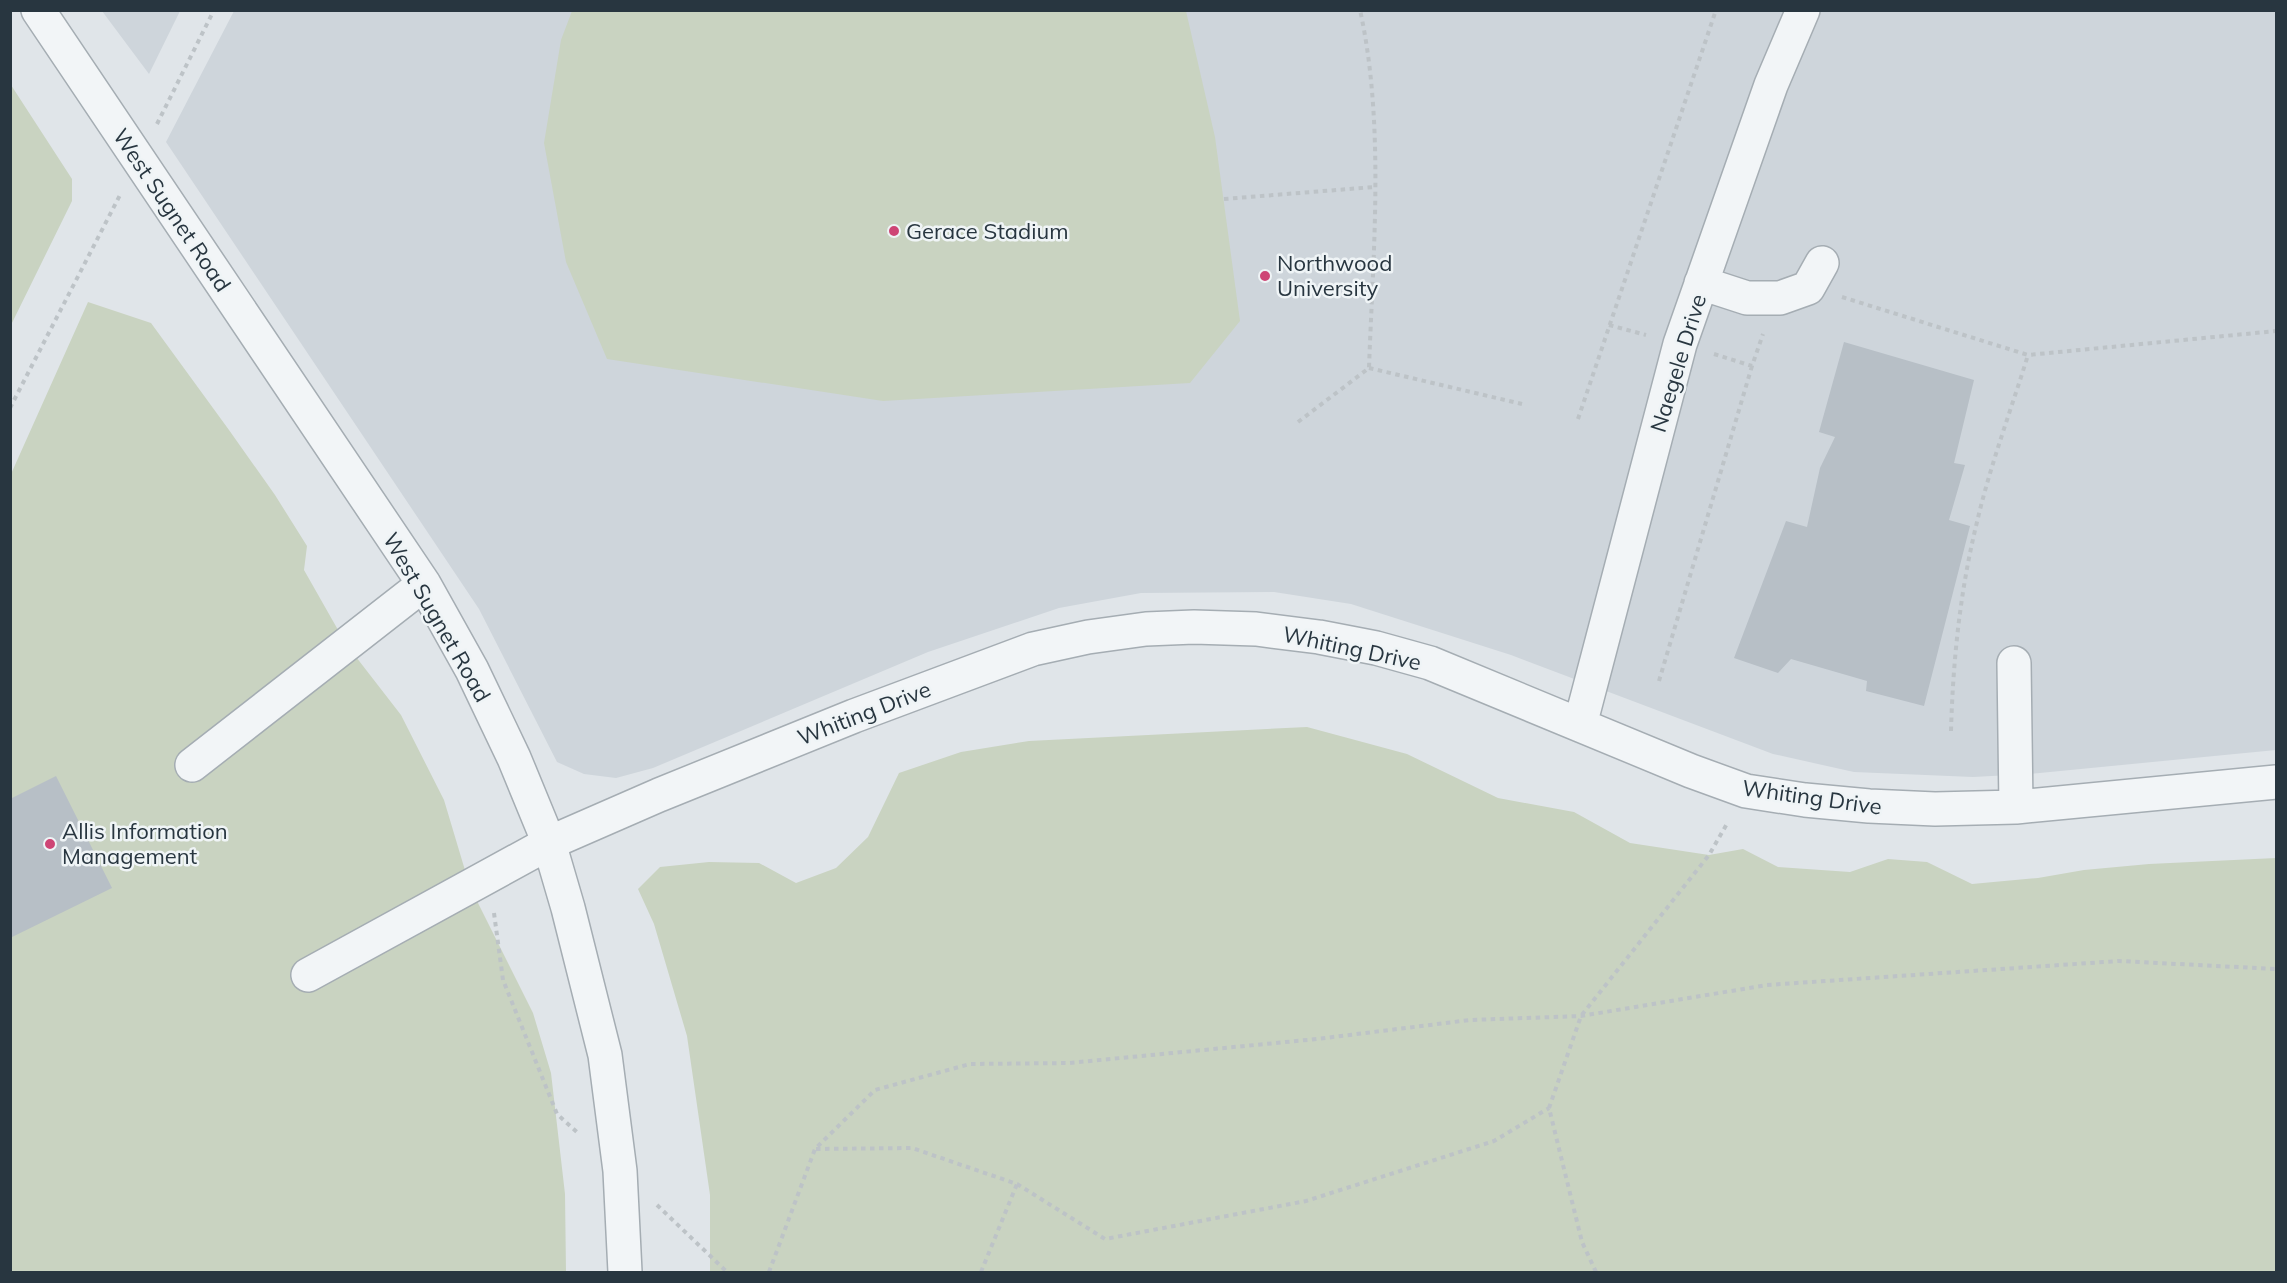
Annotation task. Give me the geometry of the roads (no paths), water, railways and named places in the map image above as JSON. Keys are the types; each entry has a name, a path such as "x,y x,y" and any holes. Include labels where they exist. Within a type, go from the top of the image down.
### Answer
{"street":[{"name":"West Sugnet Road","path":"38,10 424,584 472,670 514,758 549,843 605,1055 620,1171 624,1272"},
{"name":"Naegele Drive","path":"1580,725 1680,344 1771,85 1803,10"},
{"path":"1701,284 1747,298 1780,298 1808,288 1822,263"},
{"path":"192,765 424,584"},
{"name":"Whiting Drive","path":"308,975 549,843 669,790 854,716 1033,649 1088,637 1146,629 1194,627 1256,629 1319,637 1376,648 1430,663 1681,767 1746,791 1869,806 1935,809 2016,807 2277,782"},
{"path":"2014,663 2016,807"}],"place":[{"name":"Gerace Stadium","path":"894,231"},
{"name":"Northwood University","path":"1265,276"},
{"name":"Allis Information Management","path":"50,844"}]}
